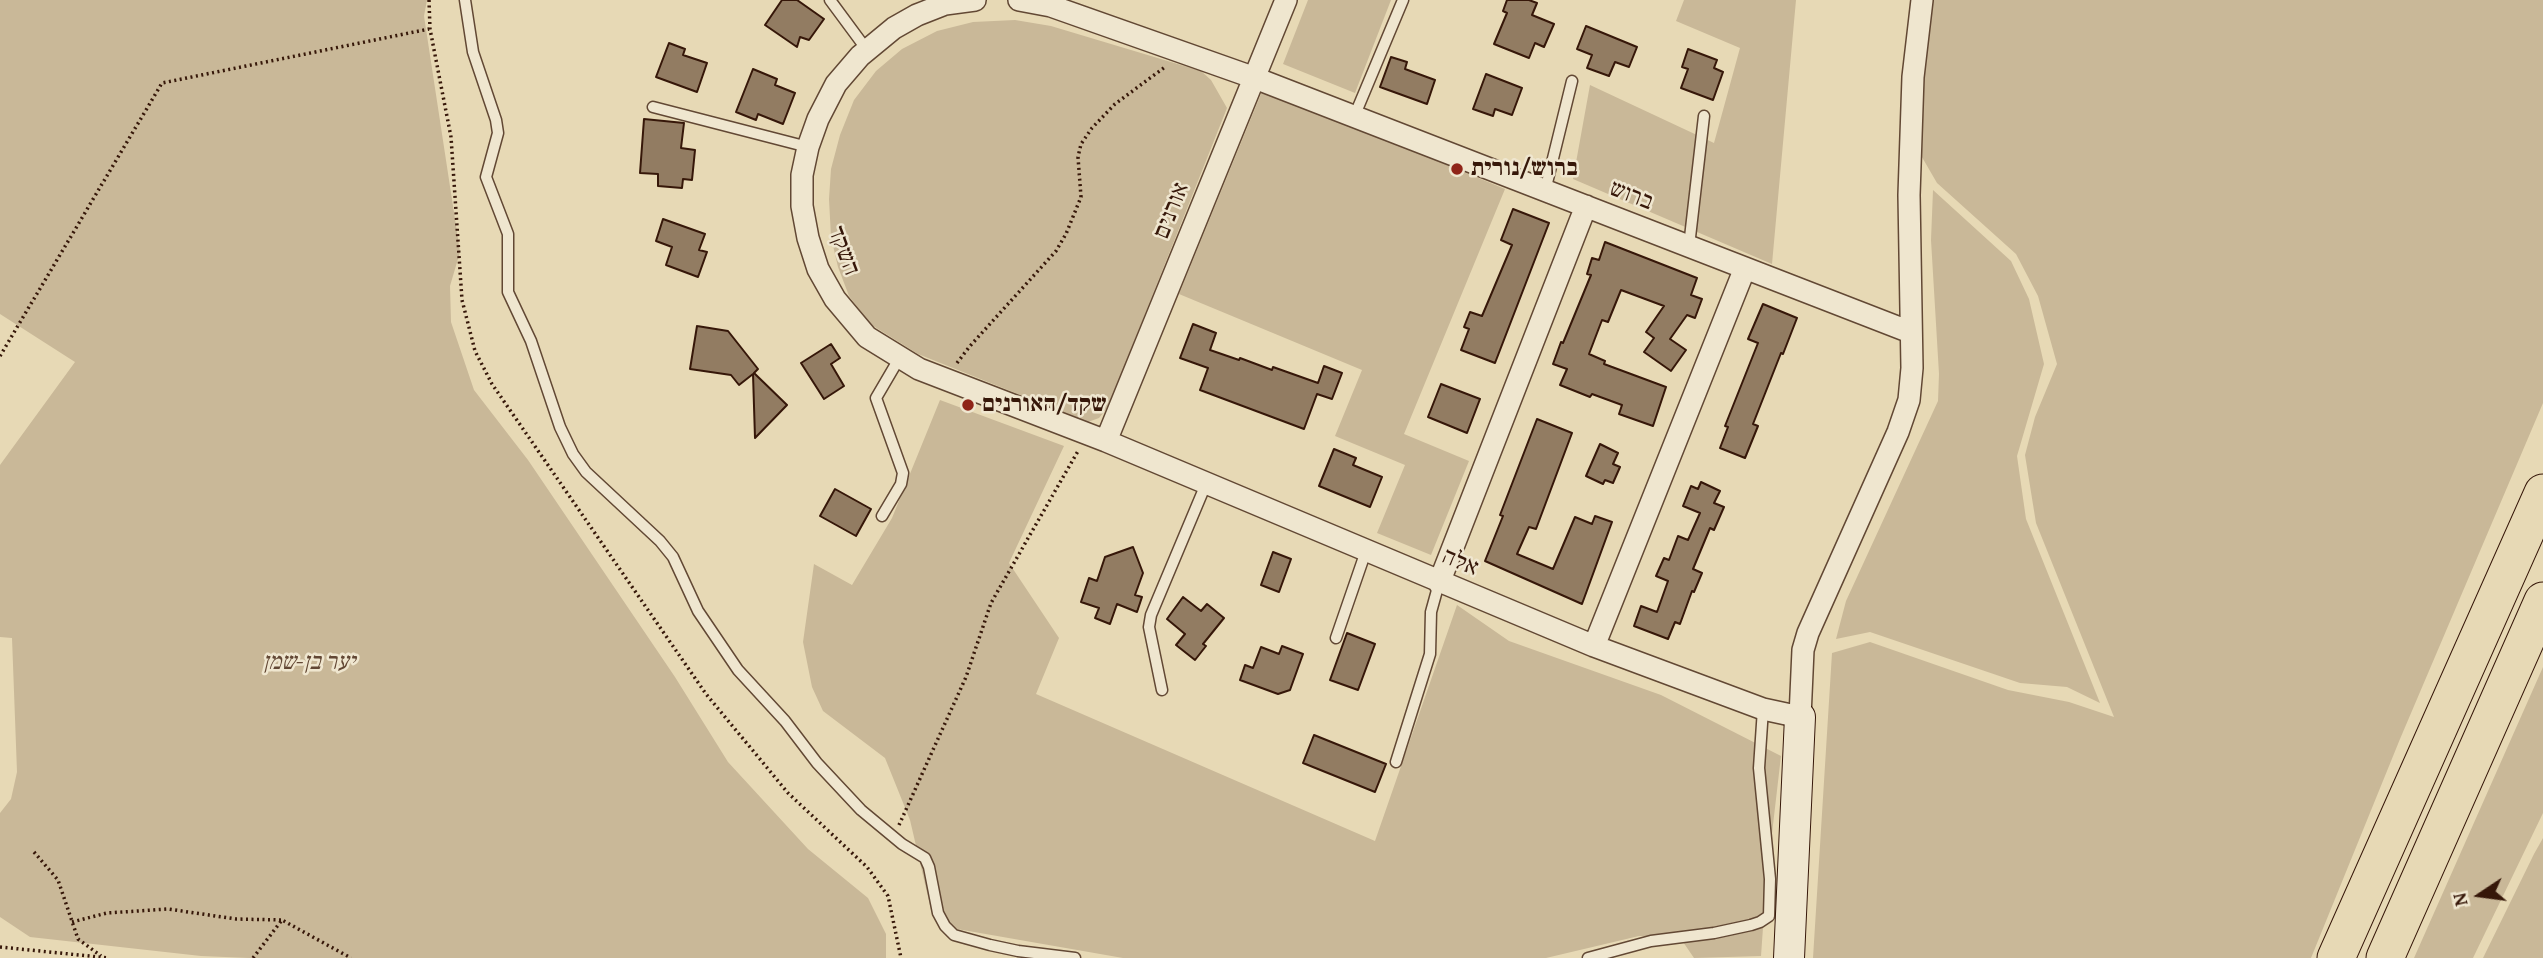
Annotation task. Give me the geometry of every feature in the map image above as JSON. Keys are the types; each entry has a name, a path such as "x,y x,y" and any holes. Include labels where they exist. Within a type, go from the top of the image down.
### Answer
{"highway":[{"path":"2336,958 2543,493"},
{"path":"2385,958 2543,601"}],"main road":[{"path":"1789,958 1800,717"}],"street":[{"name":"השקד","path":"975,0 945,4 894,28 867,50 836,84 818,120 802,175 802,206 808,238 818,268 835,299 867,337 919,369 1097,438"},
{"path":"1019,0 1051,6 1255,78"},
{"name":"אורנים","path":"1097,438 1255,78 1286,0"},
{"path":"1800,717 1803,650 1808,633 1898,432 1909,400 1912,368 1908,231 1911,128 1913,77 1922,0"},
{"name":"ברוש","path":"1255,78 1910,332"},
{"path":"1439,583 1586,206"},
{"path":"1594,646 1745,268"},
{"name":"אלה","path":"1097,438 1594,646 1763,709 1800,717"}],"lane":[{"path":"465,0 473,52 498,133 485,177 508,234 508,292 531,341 560,428 573,454 586,472 673,556 698,611 737,670 785,721 817,764 861,810 894,838 925,858 938,913 944,926 954,935 1018,951 1074,958"},
{"path":"830,0 867,50"},
{"path":"1354,117 1403,0"},
{"path":"1545,191 1572,81"},
{"path":"653,107 808,147"},
{"path":"1689,246 1704,116"},
{"path":"882,516 901,484 902,473 876,398 900,357"},
{"path":"1162,690 1149,627 1206,484"},
{"path":"1336,638 1366,551"},
{"path":"1396,762 1430,654 1431,612 1439,583"},
{"path":"1588,958 1651,942 1751,925 1769,916 1770,880 1759,768 1763,709"}],"path":[{"path":"0,356 162,83 430,29"},
{"path":"947,380 970,346 1056,251 1066,234 1081,197 1078,158 1081,144 1091,128 1115,104 1184,53"},
{"path":"894,838 965,677 991,603 1097,438"},
{"path":"34,852 58,880 78,939 101,956"},
{"path":"72,922 107,914 168,909 236,919 282,920 351,958"},
{"path":"253,958 282,920"},
{"path":"0,947 109,958"}],"green space":[{"name":"יער בן-שמן","path":"0,0 427,0 424,16 460,252 450,286 451,322 474,390 528,460 675,677 728,762 808,849 868,898 886,934 886,958 201,956 30,937 0,917 0,813 11,799 17,772 12,638 0,637 0,465 75,362 0,314"},
{"path":"1308,0 1391,0 1355,93 1283,64"},
{"path":"1684,0 1796,0 1772,264 1573,179 1590,85 1714,143 1740,48 1676,21"},
{"path":"1932,0 2543,0 2543,403 2400,739 2311,958 1813,958 1832,653 1870,642 2008,690 2069,702 2114,717 2036,523 2025,455 2035,417 2057,364 2038,296 2016,254 1937,183 1919,152 1918,130"},
{"path":"1015,20 1051,26 1201,71 1211,80 1227,108 1108,407 1099,418 1088,422 918,354 870,324 849,296 831,237 831,169 840,135 854,100 876,71 902,49 937,31 973,22"},
{"path":"1263,89 1505,189 1404,434 1469,461 1431,555 1377,533 1405,465 1335,436 1362,370 1179,294"},
{"path":"1933,190 2011,261 2029,299 2044,364 2017,456 2026,519 2100,703 2067,687 2020,683 1870,632 1836,639 1846,601 1938,401 1939,374 1931,240"},
{"path":"940,400 1064,446 1009,563 1059,638 1036,694 1375,841 1457,605 1509,641 1661,695 1781,756 1761,956 1694,958 1679,936 1639,936 1546,958 1123,958 957,929 932,914 910,820 885,758 823,711 812,687 803,642 814,564 852,585 892,518"},
{"path":"2543,667 2543,813 2473,958 2414,958"},
{"path":"2543,838 2543,958 2483,958 2534,854"}],"building":[{"path":"782,0 797,0 824,19 809,40 800,37 797,47 765,25"},
{"path":"1507,0 1529,0 1537,3 1532,15 1554,24 1544,47 1535,43 1529,58 1494,44 1507,13 1503,11"},
{"path":"1586,26 1637,47 1629,67 1615,62 1609,76 1587,68 1592,55 1577,49"},
{"path":"669,43 685,49 683,55 707,63 697,92 656,77"},
{"path":"1688,49 1717,60 1714,68 1723,72 1713,100 1681,88 1688,69 1682,67"},
{"path":"1391,57 1407,62 1405,69 1435,80 1427,104 1380,87"},
{"path":"753,69 777,79 775,85 795,93 783,124 758,114 756,120 736,112"},
{"path":"1486,74 1522,88 1512,115 1495,109 1493,116 1473,109"},
{"path":"644,119 684,123 681,148 695,150 692,180 683,179 682,188 658,186 658,174 640,173"},
{"path":"1513,209 1549,223 1495,363 1461,350 1469,329 1464,327 1470,312 1482,316 1512,245 1501,240"},
{"path":"663,219 705,234 699,250 707,252 698,277 666,265 672,247 656,241"},
{"path":"1605,242 1697,278 1691,295 1702,299 1695,318 1687,315 1670,339 1686,350 1671,371 1644,352 1654,338 1646,332 1664,306 1621,290 1608,322 1602,320 1589,354 1605,361 1604,364 1666,387 1653,426 1619,414 1622,405 1592,394 1590,397 1560,385 1567,369 1553,364 1591,275 1587,274 1592,258 1599,260"},
{"path":"1763,304 1797,318 1753,424 1758,426 1745,458 1720,448 1728,427 1725,426 1758,343 1748,339"},
{"path":"1193,324 1216,333 1210,350 1239,360 1240,358 1272,370 1273,367 1318,383 1324,366 1342,373 1332,399 1317,394 1304,429 1200,390 1208,368 1180,358"},
{"path":"697,326 728,331 758,369 754,373 787,405 755,438 753,374 739,385 731,375 690,369"},
{"path":"831,344 840,358 831,364 844,386 824,399 801,363"},
{"path":"1441,384 1480,399 1467,433 1428,417"},
{"path":"1537,419 1572,433 1536,529 1529,527 1517,554 1553,569 1575,517 1592,524 1595,516 1612,522 1582,604 1485,561"},
{"path":"1600,444 1618,453 1613,464 1620,467 1613,483 1605,480 1603,484 1586,476"},
{"path":"1334,449 1356,458 1353,465 1382,477 1370,507 1319,486"},
{"path":"1701,482 1720,491 1714,503 1724,507 1714,530 1710,528 1693,569 1702,573 1694,592 1692,591 1680,624 1675,622 1668,639 1634,626 1641,606 1657,612 1668,581 1656,576 1664,558 1669,560 1678,536 1688,540 1700,513 1683,506 1691,486 1698,489"},
{"path":"835,489 871,509 856,536 820,516"},
{"path":"1133,547 1143,573 1135,595 1142,597 1137,612 1117,604 1110,624 1095,618 1099,608 1081,602 1089,578 1097,581 1105,557"},
{"path":"1273,552 1291,559 1279,592 1261,585"},
{"path":"1183,597 1201,611 1207,604 1224,618 1203,644 1206,646 1195,660 1176,645 1185,634 1167,619"},
{"path":"1347,633 1375,644 1358,690 1330,680"},
{"path":"1282,646 1303,654 1290,690 1278,694 1240,680 1245,665 1253,668 1261,647 1279,654"},
{"path":"1314,735 1386,764 1375,792 1303,763"}],"place":[{"name":"ברוש/נורית","path":"1457,169"},
{"name":"שקד/האורנים","path":"968,405"}]}
